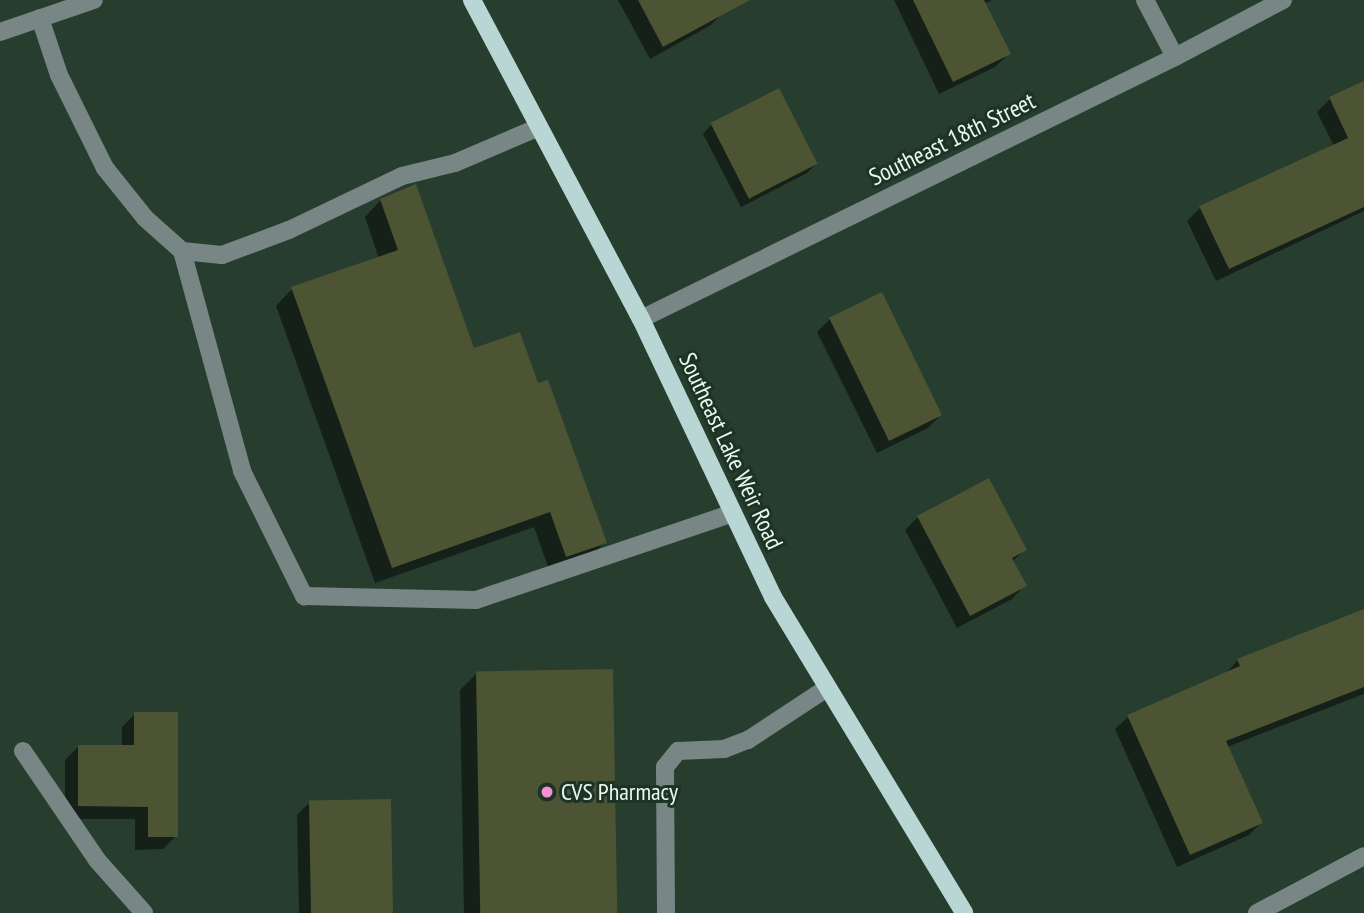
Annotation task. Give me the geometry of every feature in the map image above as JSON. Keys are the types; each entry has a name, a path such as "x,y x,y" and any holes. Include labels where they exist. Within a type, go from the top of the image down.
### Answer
{"main road":[{"name":"Southeast Lake Weir Road","path":"472,0 641,319 773,597 964,913"},
{"path":"943,913 951,894"}],"street":[{"path":"0,32 94,0"},
{"path":"1145,0 1175,57"},
{"name":"Southeast 18th Street","path":"641,319 1175,57 1283,0"},
{"path":"40,18 59,75 106,168 145,218 182,251 242,471 304,596 476,600 733,513"},
{"path":"182,251 222,255 289,230 401,176 455,163 539,127"},
{"path":"666,913 665,767 678,751 724,748 748,740 827,688"},
{"path":"23,751 97,860 144,913"},
{"path":"1257,913 1364,856"}],"building":[{"path":"638,0 750,0 663,47"},
{"path":"913,0 984,0 1011,54 953,82"},
{"path":"1364,81 1364,207 1229,269 1199,206 1348,138 1329,97"},
{"path":"779,88 818,164 749,199 710,123"},
{"path":"416,184 474,348 520,332 538,383 548,380 607,543 566,557 550,512 392,568 291,287 398,250 380,199"},
{"path":"882,292 942,415 889,441 829,318"},
{"path":"989,478 1027,550 1012,558 1027,586 970,616 917,516"},
{"path":"1364,609 1364,687 1226,741 1263,823 1190,855 1127,715 1240,666 1237,659"},
{"name":"CVS Pharmacy","path":"613,669 617,913 480,913 476,671"},
{"path":"134,712 178,712 178,837 148,837 148,807 78,806 78,745 134,745"},
{"path":"391,799 393,913 311,913 309,800"}],"place":[{"name":"CVS Pharmacy","path":"547,792"}]}
